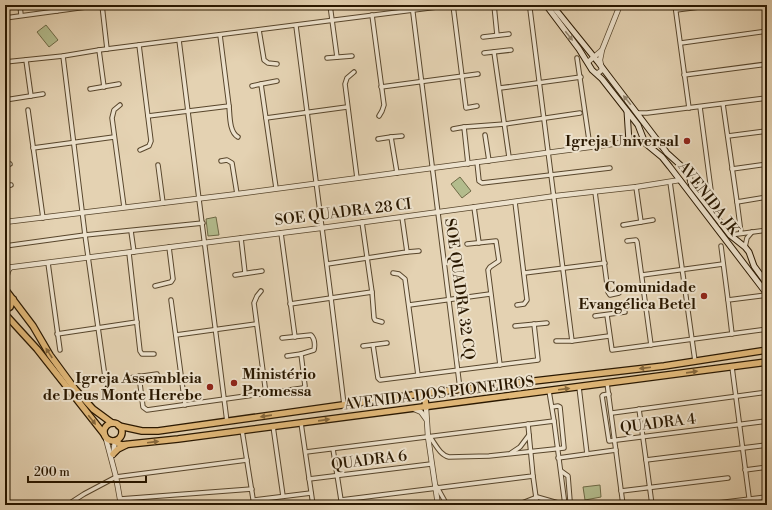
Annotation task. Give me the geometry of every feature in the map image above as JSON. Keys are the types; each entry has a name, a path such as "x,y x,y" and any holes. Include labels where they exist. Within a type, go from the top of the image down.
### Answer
{"main road":[{"name":"AVENIDA JK","path":"546,5 596,73 640,128 647,145 662,157 767,294"},
{"name":"AVENIDA JK","path":"552,5 594,57 670,157 686,168 691,178 692,186 730,235 749,252 754,266 767,284"},
{"path":"626,110 629,142"},
{"path":"643,138 646,132 650,132"},
{"path":"681,181 688,182 691,178"},
{"path":"743,261 747,261 750,257"},
{"path":"5,289 39,334 50,355 75,389 90,406 112,423 119,426 122,430 122,436 115,441 110,441 105,436 37,349 5,314"},
{"path":"5,310 10,307 13,299"},
{"name":"AVENIDA DOS PIONEIROS","path":"119,426 149,432 420,394 664,366 767,350"},
{"name":"AVENIDA DOS PIONEIROS","path":"115,441 121,445 127,445 178,439 767,362"},
{"path":"672,364 671,370 672,373 675,374"},
{"path":"664,366 668,369 665,376"},
{"path":"525,394 522,390 522,386 538,385 543,381"},
{"path":"486,399 489,396 516,393 517,386 514,384"},
{"path":"420,394 425,400 426,407"},
{"path":"390,399 390,408 393,412"},
{"path":"341,418 345,415 346,411 344,405"},
{"path":"105,436 104,431 107,425 112,423"},
{"path":"177,428 175,433 178,439"},
{"path":"113,456 118,449 127,445"}],"street":[{"path":"20,5 21,15"},
{"path":"56,5 57,11"},
{"path":"5,18 102,5 108,50"},
{"path":"330,5 337,56"},
{"name":"SOE QUADRA 32 CQ","path":"412,5 459,370 460,389"},
{"path":"5,62 63,56 99,50 453,5 466,108 477,106"},
{"path":"494,5 498,35"},
{"path":"596,73 600,72 602,68 600,60 602,50 620,5"},
{"path":"675,5 689,108"},
{"path":"676,10 715,5"},
{"path":"530,9 555,196 572,341"},
{"path":"372,15 384,105 379,116"},
{"path":"296,26 344,405"},
{"path":"259,30 264,60 268,63 277,64"},
{"path":"681,43 767,31"},
{"path":"483,37 509,34"},
{"path":"220,35 232,130 234,135 238,137"},
{"path":"179,40 198,198 206,243 227,422"},
{"path":"139,45 150,145 140,150"},
{"path":"99,50 104,87"},
{"path":"484,53 511,50"},
{"path":"588,62 602,50"},
{"path":"494,52 509,157"},
{"path":"63,56 88,258 107,392"},
{"path":"326,58 352,56"},
{"path":"577,58 581,77 590,147"},
{"path":"26,60 31,96"},
{"path":"684,75 767,64"},
{"path":"354,72 345,81 347,107 357,178"},
{"path":"381,87 478,74"},
{"path":"500,88 581,77"},
{"path":"252,86 278,81"},
{"path":"90,89 119,84"},
{"path":"262,84 276,188"},
{"path":"5,100 43,94"},
{"path":"637,113 700,107 767,98"},
{"path":"723,104 741,234"},
{"path":"120,105 112,113 124,207"},
{"path":"148,116 228,106"},
{"path":"266,118 347,107"},
{"path":"700,107 716,218"},
{"path":"28,110 43,218"},
{"path":"453,129 505,124 580,113"},
{"path":"642,120 647,113"},
{"path":"464,128 468,164"},
{"path":"728,136 767,131"},
{"path":"485,135 489,161"},
{"path":"378,139 402,136"},
{"path":"34,148 114,137"},
{"path":"391,137 397,172"},
{"path":"5,222 468,164 509,157 629,142 643,138"},
{"path":"221,161 227,160 232,163 237,194"},
{"path":"477,162 479,181 482,183 610,168"},
{"path":"5,165 10,164"},
{"path":"732,169 767,164"},
{"path":"158,165 163,203"},
{"name":"SOE QUADRA 28 CI","path":"7,268 321,228 555,196 681,181"},
{"path":"670,182 695,361"},
{"path":"5,186 10,185"},
{"path":"636,187 641,222"},
{"path":"595,192 609,294 619,293"},
{"path":"737,202 767,197"},
{"path":"705,203 712,198"},
{"path":"515,202 527,300 524,304 517,305"},
{"path":"474,207 479,243"},
{"path":"402,217 407,252"},
{"path":"623,225 652,220"},
{"path":"362,222 372,292 374,318 375,320 382,322"},
{"path":"5,246 85,235 203,223"},
{"path":"730,235 767,230"},
{"path":"131,231 131,252 140,351 142,354 154,354"},
{"path":"745,247 747,238 752,232"},
{"path":"281,233 295,337"},
{"path":"241,238 245,273"},
{"path":"627,241 636,240 637,242 651,345"},
{"path":"467,244 496,241 499,260 490,266 488,270 500,365"},
{"path":"721,246 732,334"},
{"path":"155,286 171,282 173,279 169,247"},
{"path":"327,264 419,251"},
{"path":"48,263 60,350"},
{"path":"524,273 605,263"},
{"path":"642,275 723,264"},
{"path":"5,284 8,271 7,268"},
{"path":"235,275 262,271"},
{"path":"393,273 400,274 405,279 418,375"},
{"path":"261,291 254,303 266,394"},
{"path":"290,304 372,292"},
{"path":"409,305 490,294"},
{"path":"728,300 767,294"},
{"path":"171,300 185,405"},
{"path":"596,316 625,312"},
{"path":"607,315 612,350 767,329"},
{"path":"57,334 137,322"},
{"path":"515,326 547,323"},
{"path":"176,335 256,324"},
{"name":"SOE QUADRA 32 CQ","path":"373,345 379,380 500,365 538,360 534,324"},
{"path":"282,338 311,335 313,338 315,347 314,350 287,356"},
{"path":"556,341 572,341 609,336"},
{"path":"363,346 388,343"},
{"path":"139,376 144,409 147,410 225,400 305,387 301,354"},
{"path":"732,367 750,505"},
{"path":"129,378 157,374"},
{"path":"607,383 612,413 622,505"},
{"path":"579,387 587,454"},
{"path":"549,391 565,505"},
{"path":"612,413 767,392"},
{"name":"QUADRA 4","path":"608,394 602,395 608,440 767,421"},
{"path":"426,407 431,464 438,505"},
{"path":"429,437 444,456 449,457 489,456 565,448 560,407 552,407"},
{"path":"412,409 418,410 426,419"},
{"path":"639,409 652,505"},
{"path":"306,452 554,421"},
{"path":"302,423 312,505"},
{"path":"528,424 536,505"},
{"path":"273,426 283,496"},
{"path":"242,430 254,505"},
{"path":"510,454 520,447 529,435"},
{"path":"105,436 113,456 121,505"},
{"path":"113,456 115,441"},
{"path":"646,460 767,445"},
{"path":"333,449 341,505"},
{"path":"558,458 616,450"},
{"path":"68,505 84,494 116,477 247,460"},
{"name":"QUADRA 6","path":"309,479 431,464"},
{"path":"745,470 767,467"},
{"path":"561,471 568,476 571,499 565,505"},
{"path":"341,500 533,476"},
{"path":"621,491 728,478"},
{"path":"436,487 447,505"},
{"path":"120,499 252,489"},
{"path":"254,500 311,492"},
{"path":"517,505 536,497 565,505"},
{"path":"701,505 766,497 767,503"},
{"path":"536,505 545,499"}],"green space":[{"path":"46,25 58,40 49,47 37,32"},
{"path":"460,177 471,191 462,198 451,184"},
{"path":"216,217 219,235 208,236 206,219"},
{"path":"600,485 601,497 585,500 583,487"}],"place":[{"name":"Igreja Universal","path":"687,141"},
{"name":"Comunidade Evangélica Betel","path":"704,296"},
{"name":"Ministério Promessa","path":"234,383"},
{"name":"Igreja Assembleia de Deus Monte Herebe","path":"210,387"}]}
